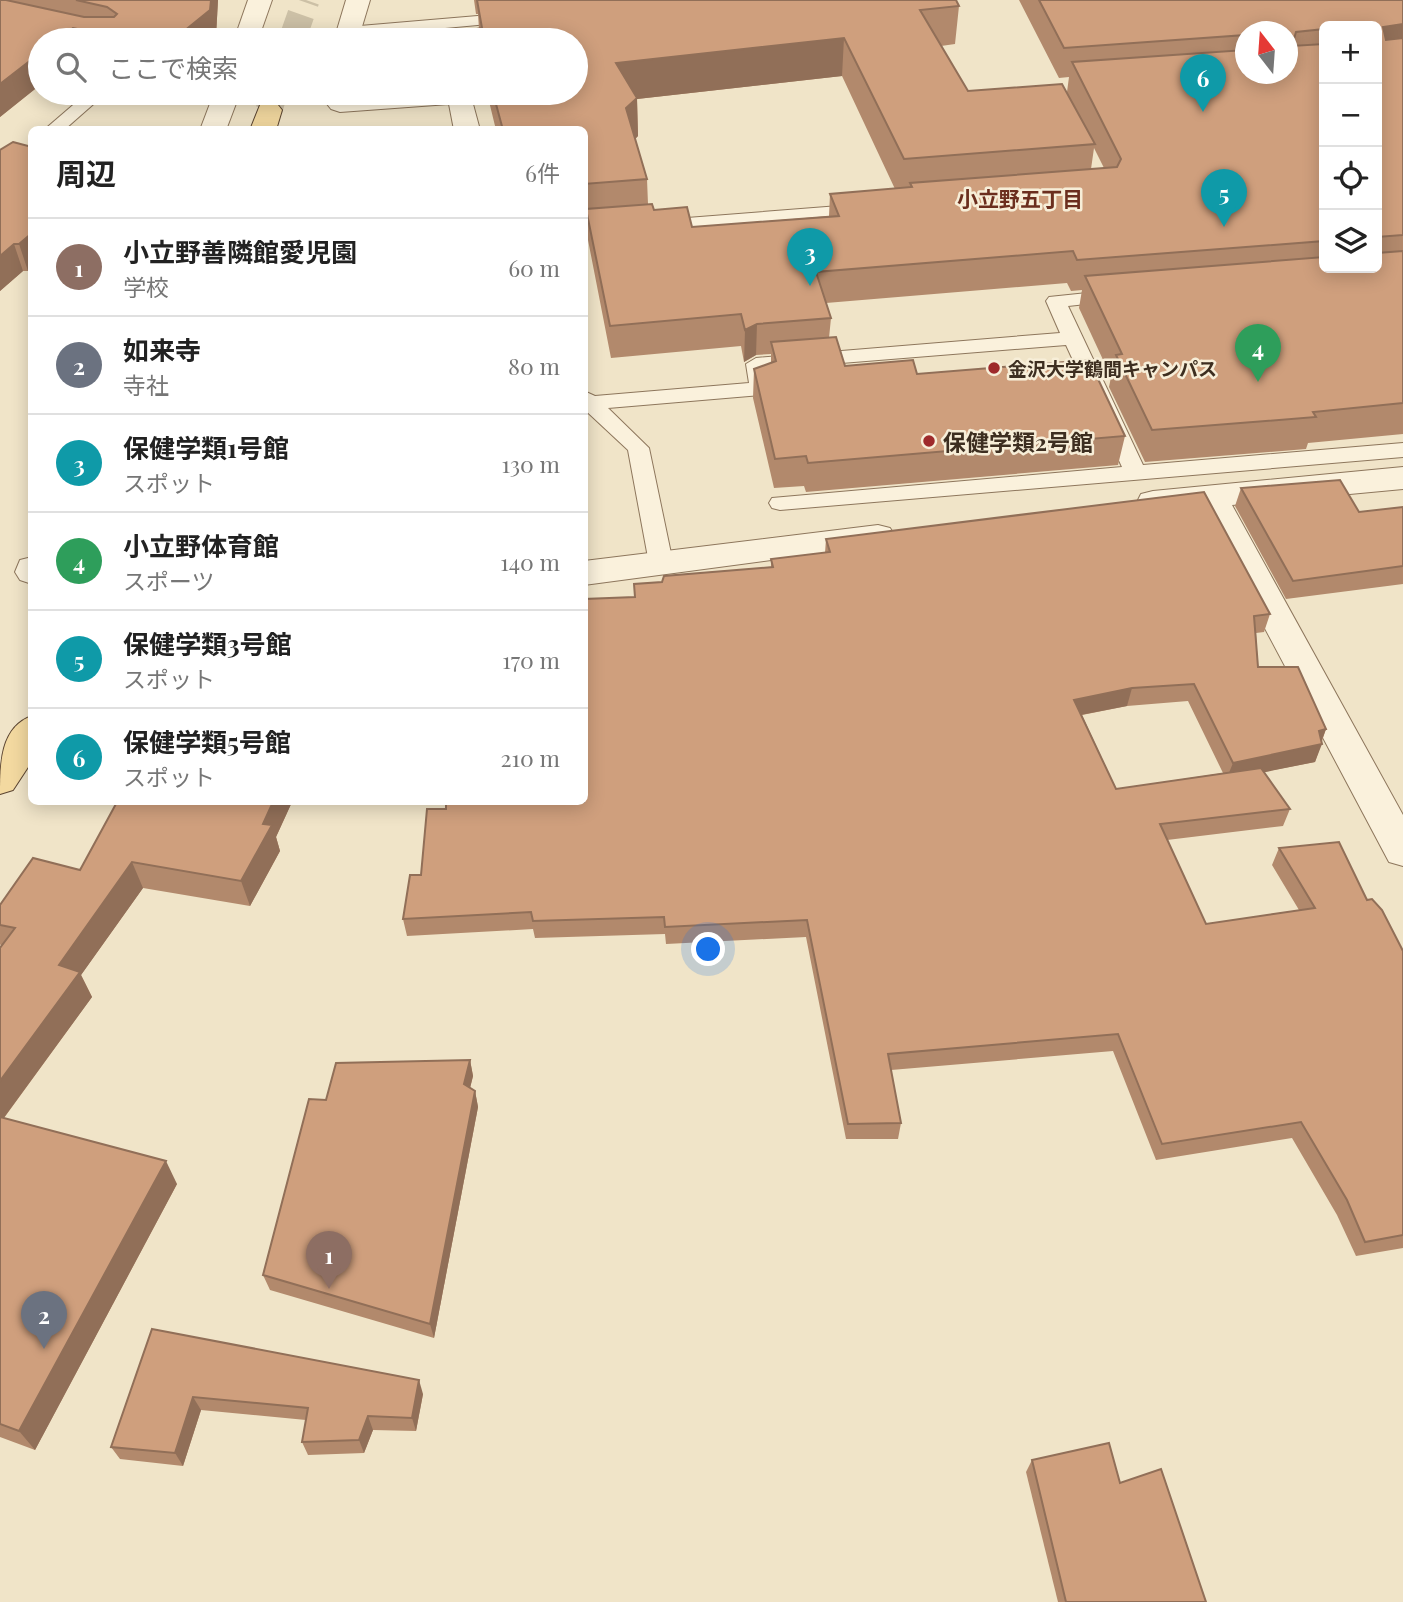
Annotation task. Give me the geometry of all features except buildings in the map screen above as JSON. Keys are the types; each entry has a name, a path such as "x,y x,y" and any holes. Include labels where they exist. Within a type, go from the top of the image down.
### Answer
{"main road":[{"path":"0,780 28,736"}],"street":[{"path":"250,28 260,0"},
{"path":"349,28 358,0"},
{"path":"215,126 222,105"},
{"path":"335,126 339,105"},
{"path":"462,105 466,126"},
{"path":"1131,490 1210,495 1403,478"},
{"path":"1210,495 1403,851"},
{"path":"588,572 908,533"}],"lane":[{"path":"425,28 532,17"},
{"path":"58,126 83,105"},
{"path":"588,232 885,208"},
{"path":"1131,490 1073,338 1056,301 1139,294"},
{"path":"588,400 761,388 756,364 1073,338"},
{"path":"588,400 638,448 661,563"},
{"path":"780,503 1131,490 1403,450"}],"tunnel":[{"path":"296,28 306,0"},
{"path":"269,110 270,105"}],"place":[{"name":"保健学類5号館","path":"1203,112"},
{"name":"保健学類3号館","path":"1224,227"},
{"name":"保健学類1号館","path":"810,286"},
{"name":"金沢大学鶴間キャンパス","path":"994,368"},
{"name":"小立野体育館","path":"1258,382"},
{"name":"保健学類2号館","path":"929,441"},
{"name":"小立野善隣館愛児園","path":"329,1289"},
{"name":"如来寺","path":"44,1349"}],"district":[{"name":"小立野五丁目","path":"1020,198"}]}
